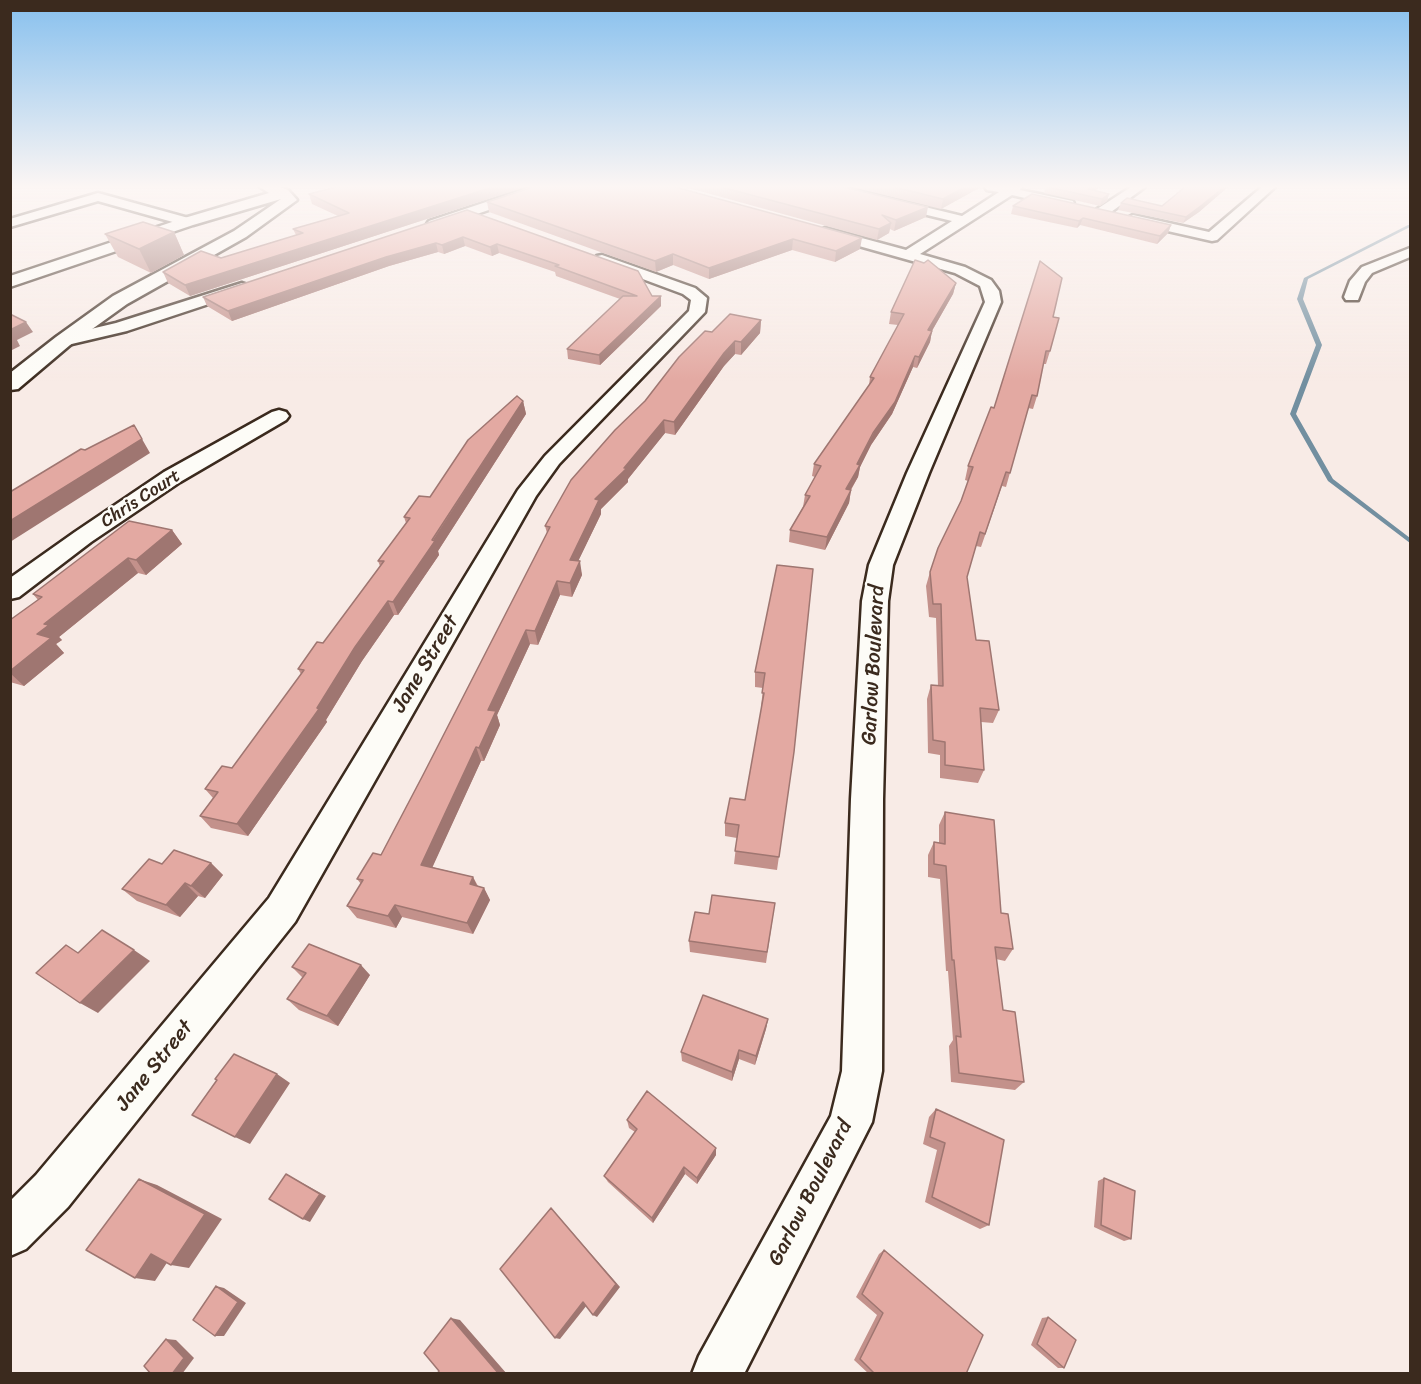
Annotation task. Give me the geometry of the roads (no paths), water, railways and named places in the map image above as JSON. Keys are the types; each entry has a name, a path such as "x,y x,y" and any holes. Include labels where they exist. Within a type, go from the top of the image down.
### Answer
{"street":[{"path":"10,282 100,252"},
{"path":"10,384 63,341 130,294 207,252"},
{"name":"Jane Street","path":"10,1233 52,1191 282,910 526,495 552,460 697,312 699,298 689,291 582,252"},
{"name":"Garlow Boulevard","path":"717,1374 851,1122 862,1071 867,799 875,601 881,565 993,303 991,291 986,283 960,270 897,252"},
{"path":"909,255 914,252"},
{"path":"1352,297 1358,281 1367,270 1410,252"},
{"path":"63,341 121,327 256,283"},
{"name":"Chris Court","path":"10,591 83,537 172,477 279,416"}],"waterway":[{"path":"1359,252 1306,278 1300,299 1319,345 1293,414 1330,480 1410,541"}]}
